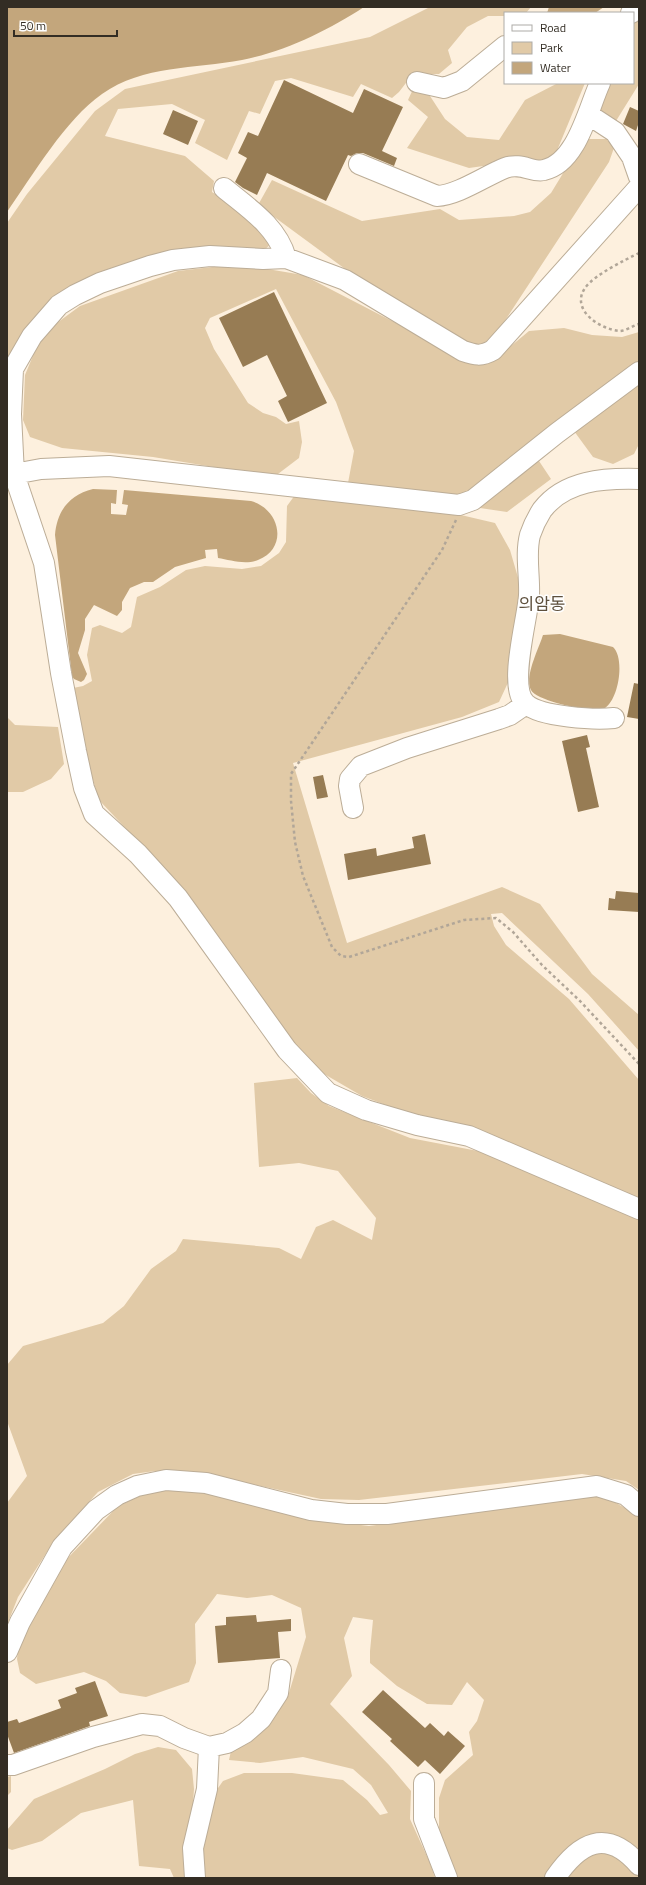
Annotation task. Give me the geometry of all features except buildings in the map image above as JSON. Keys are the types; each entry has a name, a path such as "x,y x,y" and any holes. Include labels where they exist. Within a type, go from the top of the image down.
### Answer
{"street":[{"path":"417,82 444,88 462,81 504,47"},
{"path":"359,164 437,196 444,196 507,167 525,166 542,171 553,167 562,161 573,146 588,115 600,84"},
{"path":"588,115 615,132 632,157 639,177"},
{"path":"639,187 494,350 484,355 476,356 463,350 345,280 286,258 263,259 210,256 173,260 100,283 75,295 59,305 32,336 13,369 11,414 14,474 44,563 61,673 76,751 84,788 94,814 138,854 178,898 287,1050 328,1093 366,1110 417,1125 469,1136 639,1209"},
{"path":"224,188 269,226 278,237 286,258"},
{"path":"14,474 41,469 109,466 459,505 473,500 557,433 639,372"},
{"path":"614,718 598,719 574,717 546,712 526,704 522,700 518,687 522,632 529,598 530,536 535,522 552,500 567,490 583,483 596,480 639,479"},
{"path":"353,808 349,786 350,779 361,766 407,748 499,719 526,704"},
{"path":"7,1652 20,1622 62,1547 96,1510 117,1495 137,1486 166,1480 206,1483 312,1510 346,1514 387,1514 597,1486 626,1495 639,1506"},
{"path":"7,1765 13,1765 93,1737 142,1724 160,1726 184,1738 209,1747 233,1739 245,1733 260,1719 278,1693 281,1670"},
{"path":"195,1878 193,1848 207,1788 209,1747"},
{"path":"424,1783 424,1819 446,1878"},
{"path":"555,1878 575,1853 587,1845 600,1842 617,1847 639,1865"}],"path":[{"path":"639,252 610,268 589,283 585,288 582,301 587,316 594,322 604,327 620,331 639,324"},
{"path":"473,500 457,518 442,550 291,774 290,801 294,842 303,876 332,947 341,956 349,957 464,920 496,918 513,932 542,965 580,1001 639,1064"}],"green space":[{"path":"430,7 531,7 527,12 504,12 504,16 488,16 467,27 448,50 452,63 439,74 423,74 409,79 399,92 392,98 361,84 353,97 291,78 275,81 260,114 249,111 227,160 195,143 205,120 172,104 118,109 105,136 185,156 214,181 212,192 244,211 271,244 263,251 75,287 7,370 7,223 27,194 95,111 125,89 370,37"},
{"path":"639,9 639,84 616,121 607,122 597,106 607,84 634,84 634,21"},
{"path":"556,84 585,84 556,153 543,161 505,163 469,168 407,148 428,117 408,100 414,87 430,96 445,119 467,137 499,140 525,100"},
{"path":"589,139 608,139 615,145 609,162 489,345 477,349 367,285 258,205 272,180 362,221 440,209 459,220 514,216 530,212 551,193 576,152"},
{"path":"238,264 303,275 423,337 505,351 529,331 564,328 592,335 622,337 639,332 639,364 458,499 348,483 354,451 336,402 276,289 210,318 205,328 214,349 248,403 263,413 276,417 286,424 299,421 302,442 299,458 274,477 153,457 62,448 30,437 23,420 25,375 42,334 80,306 178,271"},
{"path":"639,382 639,444 634,454 613,464 593,457 574,431"},
{"path":"535,455 551,479 507,512 480,508 480,502"},
{"path":"295,495 431,508 495,523 510,550 519,581 517,629 511,676 499,702 462,717 293,763 347,943 502,887 540,904 592,974 639,1015 639,1051 588,994 502,913 491,914 494,926 506,945 569,999 639,1080 639,1201 362,1096 319,1071 283,1032 177,883 99,800 83,746 73,688 83,686 92,681 87,655 92,628 100,625 122,633 131,627 137,597 160,587 186,570 205,566 242,569 261,566 279,553 286,542 287,506"},
{"path":"7,717 15,725 58,727 64,764 51,779 23,792 7,792"},
{"path":"297,1078 311,1093 329,1106 410,1138 478,1151 639,1218 639,1490 626,1481 582,1474 359,1500 321,1499 200,1473 155,1471 133,1474 98,1492 56,1538 18,1597 7,1625 7,1503 27,1476 7,1421 7,1365 23,1346 103,1323 124,1306 151,1269 176,1251 183,1239 279,1248 301,1259 316,1227 333,1220 372,1240 376,1218 338,1171 299,1163 259,1167 254,1083"},
{"path":"192,1489 303,1518 369,1526 602,1495 639,1516 639,1857 610,1840 546,1878 451,1878 439,1843 439,1798 445,1780 473,1755 469,1732 477,1721 484,1700 467,1682 452,1705 427,1704 397,1686 370,1663 373,1620 353,1617 344,1638 352,1676 330,1704 389,1765 411,1791 410,1819 430,1863 435,1878 202,1878 200,1871 211,1798 223,1781 244,1773 292,1773 343,1780 367,1800 380,1815 388,1813 371,1785 353,1769 303,1757 260,1763 229,1760 231,1751 263,1729 288,1696 306,1637 301,1608 272,1595 247,1598 217,1594 195,1624 196,1663 189,1682 146,1697 120,1693 106,1681 84,1672 36,1684 20,1673 17,1659 19,1643 61,1565 118,1506 151,1491"},
{"path":"158,1747 176,1750 192,1769 194,1789 188,1878 174,1878 170,1869 139,1866 133,1800 81,1813 42,1841 12,1850 7,1848 7,1830 34,1799 105,1769 135,1754"},
{"path":"11,1776 11,1792 7,1796 7,1777"},
{"path":"602,1846 639,1873 639,1878 562,1878 578,1856"}],"water":[{"path":"7,7 364,7 321,32 274,52 242,60 152,73 118,85 102,94 75,118 50,149 7,212"},
{"path":"549,7 604,7 596,12 547,12"},
{"path":"93,489 117,490 116,504 111,503 111,514 126,515 128,505 122,504 124,490 251,501 261,505 269,512 277,529 277,538 274,547 268,554 258,560 248,562 238,562 218,558 217,549 205,550 206,558 175,567 153,582 144,582 130,588 122,602 122,610 117,616 94,605 85,619 85,630 78,653 87,674 81,682 74,679 72,676 55,535 58,519 66,505 77,495"},
{"path":"560,634 613,647 617,652 619,660 619,678 617,688 610,703 605,708 590,709 566,705 543,698 531,690 529,678 543,635"}],"district":[{"name":"의암동","path":"542,604"}]}
